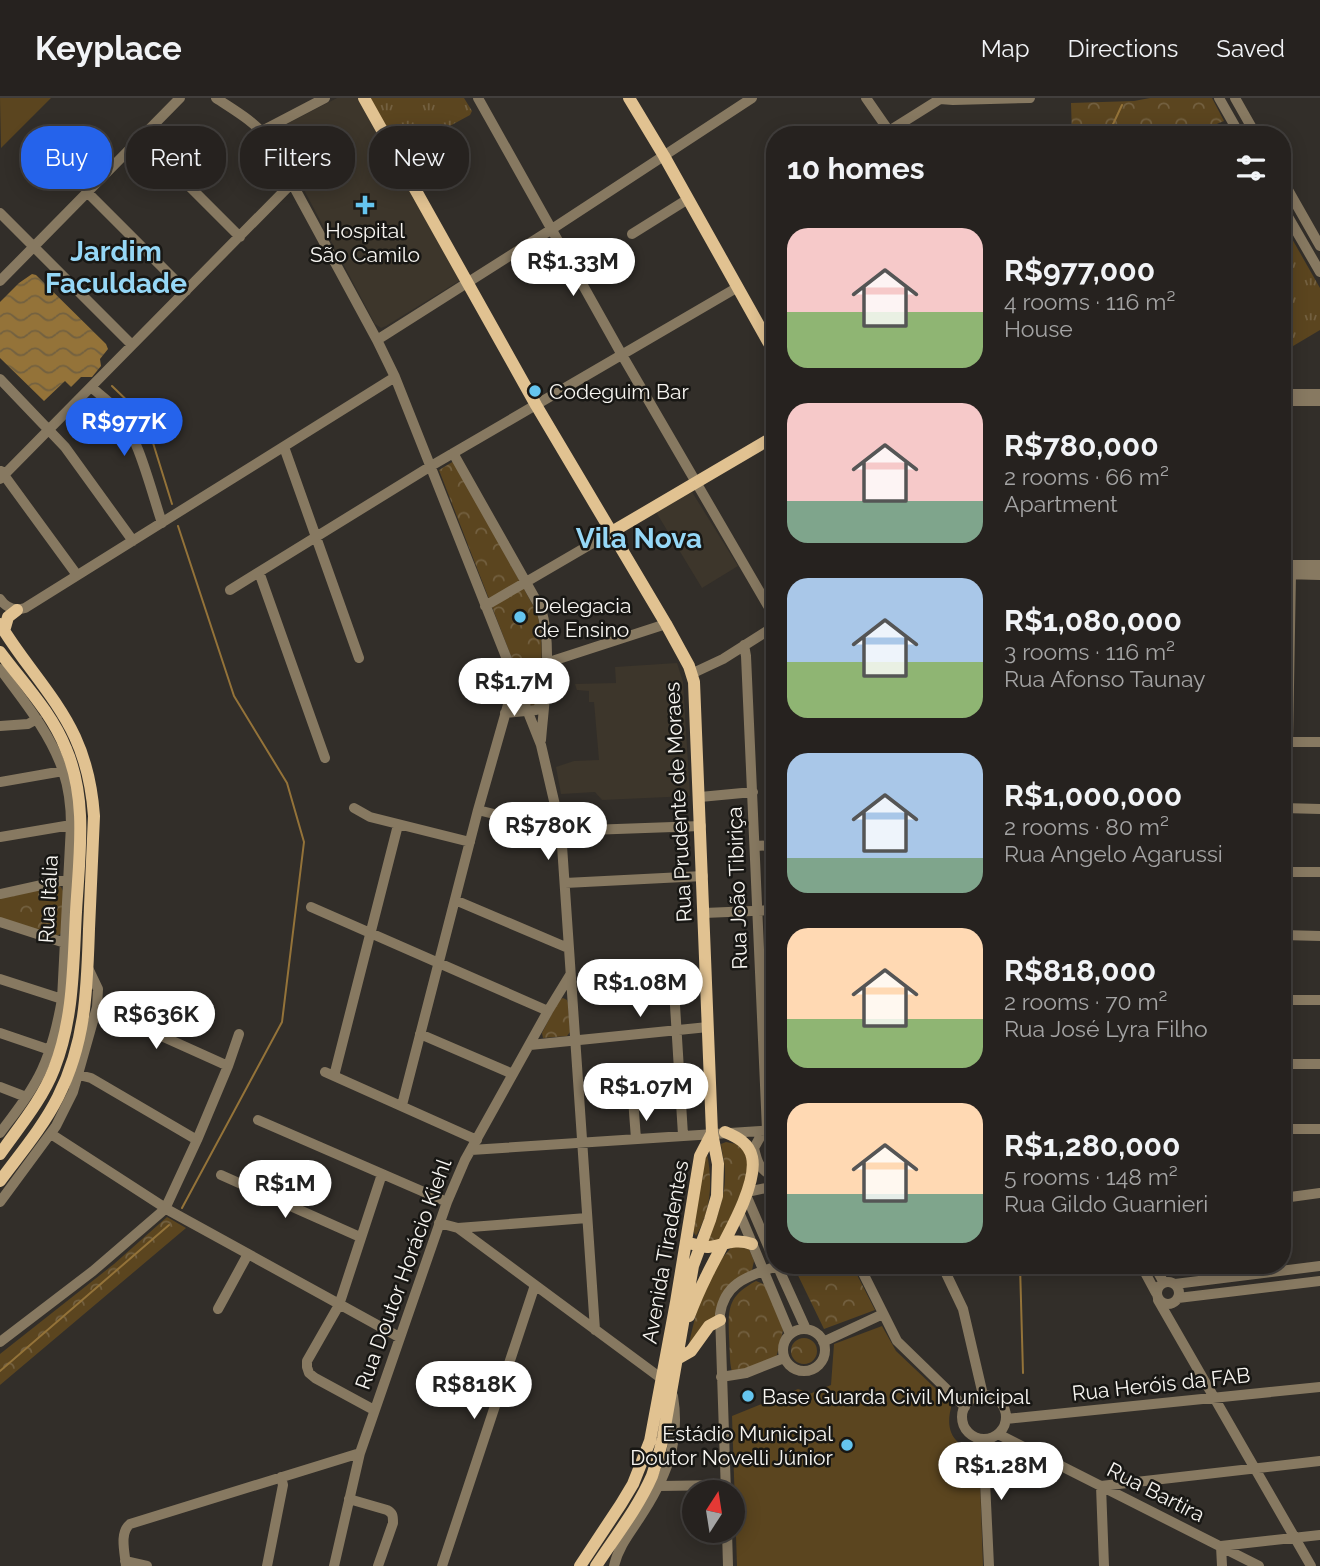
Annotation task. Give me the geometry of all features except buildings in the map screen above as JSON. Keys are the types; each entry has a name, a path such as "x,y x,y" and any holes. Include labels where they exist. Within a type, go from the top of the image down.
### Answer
{"main road":[{"name":"Rua Prudente de Moraes","path":"364,98 536,405 666,624 694,682 708,1027 719,1133"},
{"path":"629,98 766,338"},
{"path":"610,533 766,441"},
{"path":"0,1181 57,1098 76,1052 83,1025 94,816 88,773 75,736 2,627 8,617 17,610"},
{"path":"0,652 43,709 66,747 77,786 81,822 72,987 67,1030 44,1091 0,1154"},
{"path":"680,1340 706,1276 739,1212 752,1170 752,1158 743,1142 737,1137 719,1133"},
{"name":"Avenida Tiradentes","path":"580,1566 621,1504 641,1466 655,1422 700,1156 719,1133"},
{"name":"Avenida Tiradentes","path":"596,1566 636,1506 651,1476 663,1438 692,1266 714,1208 718,1185 719,1133"},
{"path":"687,1235 693,1244 707,1248 738,1240 752,1244"},
{"path":"677,1359 691,1351 709,1326 720,1320"}],"street":[{"path":"153,126 180,98"},
{"path":"215,98 255,126"},
{"path":"272,126 325,98"},
{"path":"478,98 622,355 766,603"},
{"path":"377,340 752,98"},
{"path":"866,98 886,126"},
{"path":"897,126 940,98 1030,98"},
{"path":"1219,98 1235,126"},
{"path":"1235,98 1251,126"},
{"path":"0,281 126,153"},
{"path":"192,189 240,237"},
{"path":"77,575 1,475 50,429 287,189"},
{"path":"295,189 395,377 541,745 561,831 595,1330"},
{"path":"87,192 186,291"},
{"path":"1291,195 1320,246"},
{"path":"632,234 688,199"},
{"path":"0,213 132,345"},
{"path":"1291,222 1320,272"},
{"path":"230,590 431,466 738,287"},
{"path":"0,599 17,610 25,608 395,377"},
{"path":"0,379 65,447 133,541"},
{"path":"90,387 110,402 127,425 162,523"},
{"path":"1291,394 1320,394"},
{"path":"1291,401 1320,401"},
{"path":"284,447 359,658"},
{"path":"453,453 545,620 547,634 541,745"},
{"path":"485,606 610,533"},
{"path":"1291,565 1320,565"},
{"path":"259,572 325,758"},
{"path":"1291,574 1320,575"},
{"path":"515,680 539,670 546,663 666,624"},
{"path":"691,674 723,659 766,632"},
{"name":"Rua João Tibiriça","path":"744,645 766,1075"},
{"name":"Rua Itália","path":"0,669 37,719 63,771 70,801 71,825 62,999 57,1027 36,1082 0,1133"},
{"path":"528,675 538,678 545,685"},
{"path":"402,1105 478,810 515,680"},
{"path":"506,713 536,710 544,702"},
{"path":"0,726 27,724 37,719"},
{"path":"1291,742 1320,742"},
{"path":"0,782 63,771"},
{"path":"700,797 753,792"},
{"path":"354,808 370,817 470,842"},
{"path":"1291,808 1320,809"},
{"path":"478,810 561,831 701,826"},
{"path":"0,837 71,825"},
{"path":"398,825 371,934 329,1074 477,1140"},
{"path":"755,846 766,845"},
{"path":"1291,872 1320,872"},
{"path":"565,883 703,876"},
{"path":"0,894 69,879"},
{"path":"455,900 568,948"},
{"path":"311,907 548,1011"},
{"path":"704,913 766,910"},
{"path":"0,922 65,943"},
{"path":"1291,935 1320,936"},
{"path":"0,1202 51,1133 73,1092 97,1007 97,984 88,968"},
{"path":"673,973 683,1135"},
{"name":"Rua Doutor Horácio Kiehl","path":"334,1566 360,1453 447,1202 471,1150 570,975"},
{"path":"0,979 62,999"},
{"path":"1291,1000 1320,1000"},
{"path":"97,1007 228,1066"},
{"path":"530,1045 708,1027"},
{"path":"537,1031 539,1038 545,1043"},
{"path":"0,1033 50,1050"},
{"path":"0,1342 93,1271 165,1209 197,1140 239,1034"},
{"path":"420,1034 513,1074"},
{"path":"1291,1063 1320,1064"},
{"path":"79,1074 91,1078 197,1140"},
{"path":"632,1085 635,1139"},
{"path":"0,1087 26,1097"},
{"path":"258,1120 447,1202"},
{"path":"1291,1129 1320,1129"},
{"path":"471,1150 766,1130"},
{"name":"Rua João Tibiriça","path":"766,1132 759,1137 754,1148 758,1164 766,1172"},
{"path":"51,1133 165,1209 399,1337"},
{"path":"374,1410 315,1378 307,1367 309,1355 339,1305 382,1174"},
{"path":"221,1175 360,1237"},
{"path":"766,1188 746,1194 766,1241"},
{"path":"1291,1197 1320,1193"},
{"path":"739,1212 790,1334"},
{"path":"439,1223 458,1228 587,1218"},
{"path":"458,1228 662,1379"},
{"path":"218,1309 248,1254"},
{"path":"1291,1269 1320,1266"},
{"path":"726,1480 721,1377 722,1303 731,1289 741,1281 764,1271"},
{"path":"781,1274 806,1329"},
{"path":"863,1274 897,1341 965,1407"},
{"path":"946,1274 963,1309 983,1395"},
{"path":"1146,1274 1309,1564"},
{"path":"1161,1274 1179,1291 1171,1322"},
{"path":"1253,1274 1160,1285 1157,1296 1161,1303 1168,1305 1177,1300 1320,1281"},
{"path":"442,1566 536,1285"},
{"path":"823,1342 883,1314"},
{"path":"806,1329 819,1335 825,1355 812,1370 799,1371 792,1368 784,1358 783,1345 790,1334 806,1329"},
{"path":"721,1377 746,1373 784,1358"},
{"name":"Rua Heróis da FAB","path":"1006,1419 1320,1387"},
{"path":"614,1566 621,1545 660,1486 671,1458 676,1412 672,1391"},
{"path":"983,1395 994,1398 1005,1409 1004,1428 988,1439 977,1438 967,1431 962,1419 965,1407 973,1399 983,1395"},
{"name":"Rua Bartira","path":"998,1434 1259,1566"},
{"path":"983,1439 989,1566"},
{"path":"147,1566 125,1564 124,1529 130,1524 360,1453"},
{"path":"1104,1566 1101,1486 1320,1461"},
{"path":"267,1566 284,1485 281,1476"},
{"path":"660,1486 682,1487"},
{"path":"349,1499 387,1510 393,1516 378,1566"},
{"path":"1222,1566 1221,1546 1320,1535"},
{"path":"727,1544 728,1566"}],"shaded area":[{"name":"Hospital São Camilo","path":"337,98 359,98 374,126 369,126 369,189 409,189 459,281 386,326 381,328 375,324 304,189 355,189 355,126 283,126"},
{"path":"692,492 738,566 702,588 656,512"},
{"path":"677,663 683,682 690,796 602,800 595,792 561,794 556,767 574,761 599,760 594,702 589,702 589,691 577,690 575,684 616,683 615,667"}],"green space":[{"path":"0,98 51,98 21,126 1,148"},
{"path":"368,98 464,98 472,111 470,115 450,126 384,126"},
{"path":"1150,98 1212,98 1224,121 1212,126 1072,126 1071,103"},
{"path":"1291,237 1320,288 1320,330 1291,347"},
{"path":"454,461 536,611 541,632 541,664 539,696 533,706 530,705 439,470"},
{"path":"57,885 63,891 62,932 59,935 54,936 0,920 0,897"},
{"path":"563,998 568,1003 570,1032 567,1036 543,1038 542,1033 559,1000"},
{"path":"721,1144 736,1144 746,1152 749,1171 722,1237 710,1245 707,1243 724,1190 725,1169"},
{"path":"707,1154 709,1196 705,1216 696,1236 693,1231 704,1158"},
{"path":"167,1217 186,1228 0,1385 0,1354 114,1264"},
{"path":"733,1246 749,1249 754,1261 752,1270 743,1276 717,1318 689,1344 709,1279"},
{"path":"797,1274 857,1274 875,1310 824,1329"},
{"path":"756,1281 766,1285 780,1321 783,1330 779,1348 776,1358 732,1372 730,1310 740,1292"},
{"name":"Estádio Municipal Doutor Novelli Júnior","path":"882,1326 896,1351 952,1404 949,1422 953,1436 963,1446 979,1453 983,1566 737,1566 736,1544 746,1544 746,1480 734,1480 732,1416 798,1389 807,1395 831,1385 834,1344"},
{"path":"804,1338 813,1342 817,1351 813,1360 804,1364 795,1360 791,1351 795,1342"}],"water":[{"path":"32,274 106,344 108,349 100,359 101,366 92,377 81,377 71,387 65,381 44,401 0,358 0,302"}],"waterway":[{"path":"1112,126 1122,105"},
{"path":"112,386 138,411 149,430 172,504"},
{"path":"178,526 234,696 287,783 304,842 282,1022 182,1208"},
{"path":"0,1371 169,1225"},
{"path":"1020,1274 1023,1373"}],"place":[{"name":"Hospital São Camilo","path":"365,205"},
{"name":"Codeguim Bar","path":"535,391"},
{"name":"Delegacia de Ensino","path":"520,617"},
{"name":"Base Guarda Civil Municipal","path":"748,1396"},
{"name":"Estádio Municipal Doutor Novelli Júnior","path":"847,1445"}],"district":[{"name":"Jardim Faculdade","path":"116,267"},
{"name":"Vila Nova","path":"639,538"}]}
